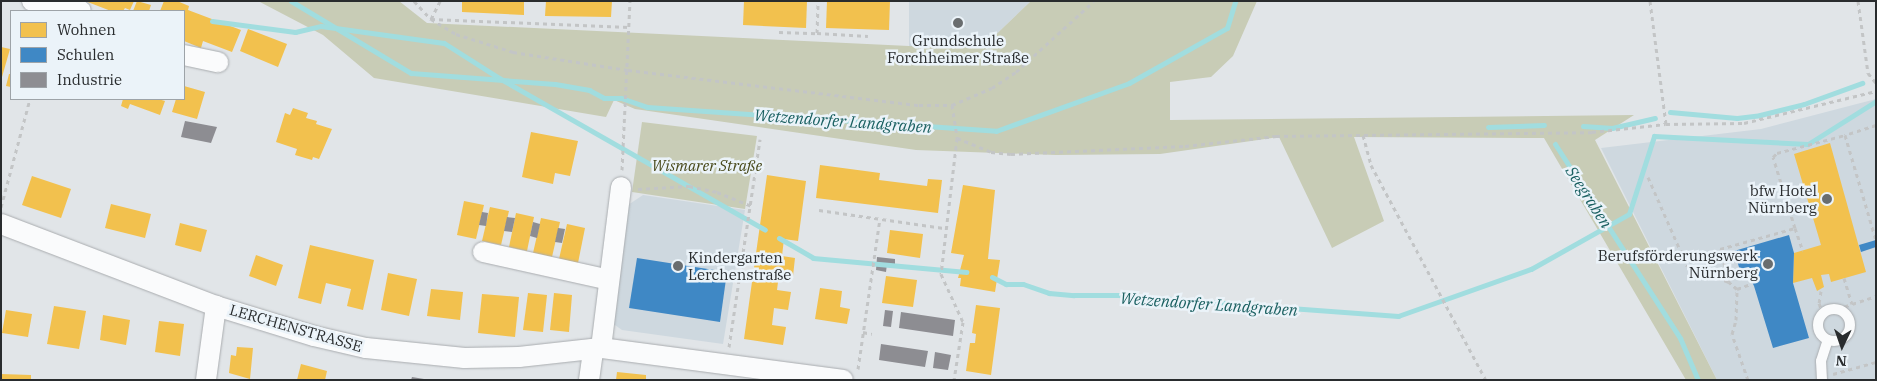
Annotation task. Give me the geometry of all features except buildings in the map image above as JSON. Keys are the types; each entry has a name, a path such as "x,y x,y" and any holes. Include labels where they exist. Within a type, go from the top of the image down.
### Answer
{"street":[{"path":"32,1 46,5 65,2 79,10"},
{"path":"185,56 218,62"},
{"path":"589,380 597,349 609,280 621,186"},
{"name":"LERCHENSTRASSE","path":"1,224 216,306 314,336 366,348 426,356 519,357 597,349 727,363 779,375 843,380"},
{"path":"483,252 609,280"},
{"path":"206,380 216,306"}],"lane":[{"path":"1837,309 1846,314 1850,329 1839,340 1828,340 1819,328 1823,314 1837,309"},
{"path":"1822,379 1821,361 1828,340"}],"path":[{"path":"414,1 431,19 456,34 513,52 628,70 919,105 952,105 992,88 1016,72 1094,1"},
{"path":"431,19 440,1"},
{"path":"630,1 628,92 621,186 648,190 688,186 717,192 751,206"},
{"path":"817,33 818,1"},
{"path":"1650,1 1666,124"},
{"path":"1858,1 1868,73 1876,83"},
{"path":"431,19 629,27"},
{"path":"779,32 868,36"},
{"path":"957,138 967,140 991,152 1011,154 1185,146 1276,136 1592,132 1666,124 1744,123 1876,91"},
{"path":"1,207 30,100"},
{"path":"952,105 957,138 944,228 941,274 963,322 954,380"},
{"path":"1803,251 1773,158 1776,153 1876,125"},
{"path":"1363,135 1371,165 1486,380"},
{"path":"1845,135 1876,240"},
{"path":"727,363 760,139"},
{"path":"1648,177 1687,266 1729,282 1737,289"},
{"path":"819,210 944,228"},
{"path":"856,380 880,219"},
{"path":"1729,282 1720,249 1795,228"},
{"path":"1844,278 1852,304"},
{"path":"1737,289 1751,284"},
{"path":"1737,289 1736,320 1732,334 1748,380"},
{"path":"1820,291 1819,303 1823,314"},
{"path":"1837,309 1876,296"},
{"path":"864,332 872,334"},
{"path":"1822,379 1876,362"}],"shaded area":[{"name":"Grundschule Forchheimer Straße","path":"909,1 1031,1 985,45 909,46"},
{"name":"Berufsförderungswerk Nürnberg","path":"1876,99 1876,380 1717,380 1601,148 1761,129"},
{"name":"Kindergarten Lerchenstraße","path":"643,195 745,210 723,344 622,330 612,323 628,205"}],"green space":[{"path":"258,1 399,1 427,23 909,46 985,45 1031,1 1257,1 1233,56 1211,77 1170,82 1170,120 1634,115 1595,140 1717,380 1686,380 1544,138 1354,137 1384,221 1332,248 1279,137 1160,154 1056,155 916,150 635,109 614,100 606,117 374,78 323,35"},
{"name":"Wismarer Straße","path":"642,122 757,136 745,209 632,192"}],"waterway":[{"name":"Wetzendorfer Landgraben","path":"291,1 411,73 555,84 589,90 604,98 621,98 647,107 996,131 1129,83 1227,28 1235,1"},
{"name":"Wetzendorfer Landgraben","path":"212,21 295,32 321,26 444,43 499,78 765,230"},
{"path":"1670,112 1737,118 1760,115 1804,104 1862,83"},
{"name":"Wetzendorfer Landgraben","path":"992,277 1006,284 1023,284 1049,293 1118,295 1398,316 1531,269 1629,214 1654,136 1808,144 1876,101"},
{"path":"1583,126 1612,128 1655,118"},
{"path":"1488,127 1544,125"},
{"name":"Seegraben","path":"1555,144 1680,338 1698,380"},
{"name":"Wetzendorfer Landgraben","path":"779,238 813,258 966,272"}],"place":[{"name":"Grundschule Forchheimer Straße","path":"958,23"},
{"name":"bfw Hotel Nürnberg","path":"1827,199"},
{"name":"Berufsförderungswerk Nürnberg","path":"1768,264"},
{"name":"Kindergarten Lerchenstraße","path":"678,266"}]}
